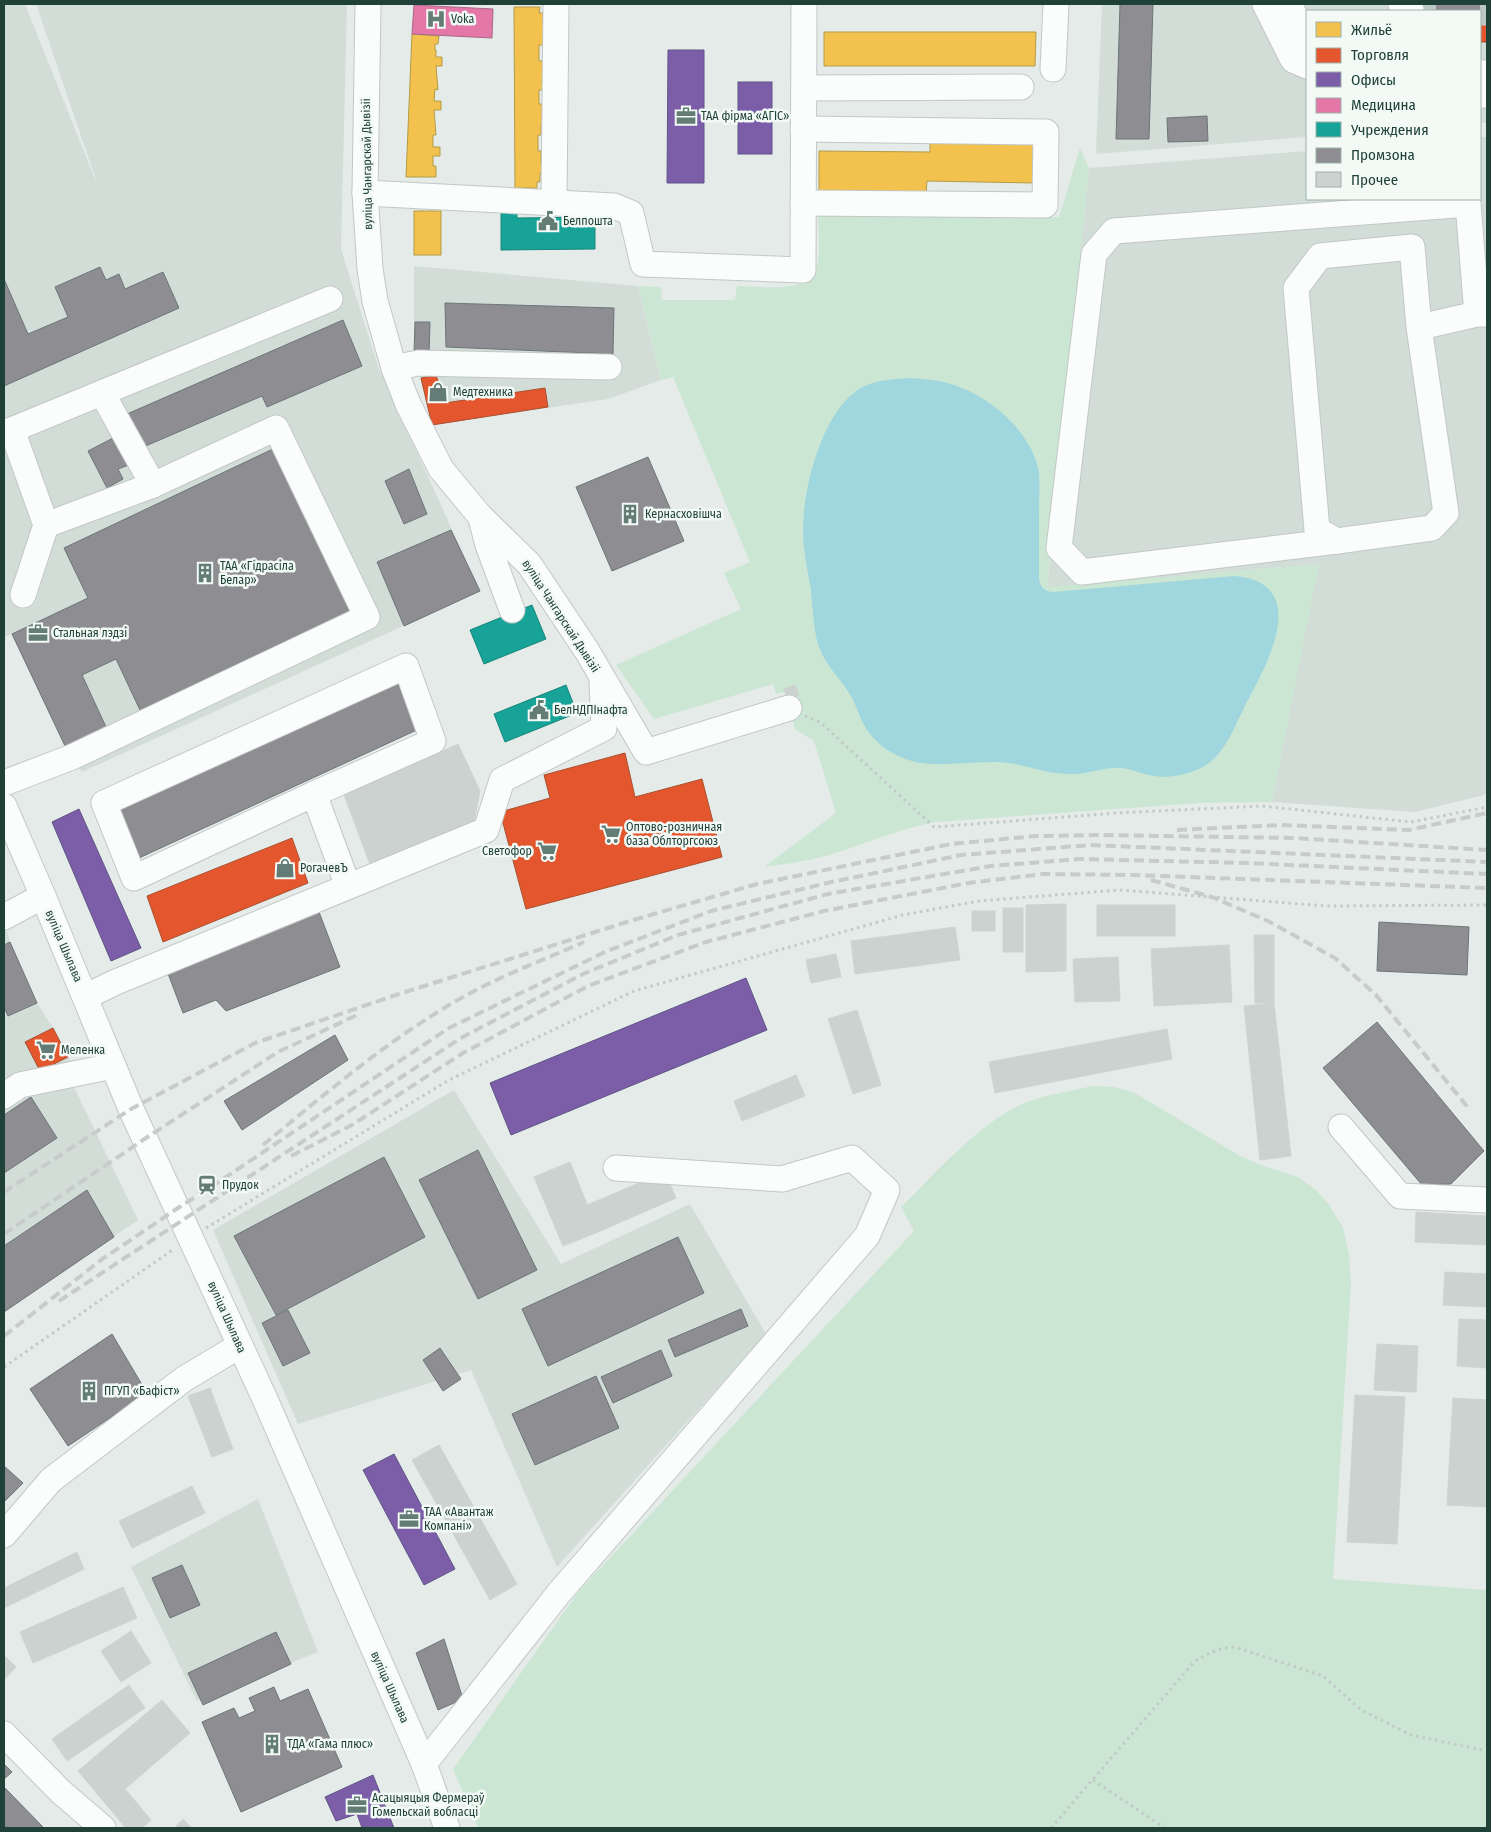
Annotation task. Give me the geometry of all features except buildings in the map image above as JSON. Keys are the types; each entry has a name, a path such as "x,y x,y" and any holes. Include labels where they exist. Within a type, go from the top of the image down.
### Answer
{"street":[{"name":"вуліца Чангарскай Дывізіі","path":"368,4 365,193 370,269 375,302 394,368 408,404 441,469 480,516 529,564 587,651 646,752 789,708"},
{"path":"554,202 556,4"},
{"path":"365,193 614,206 631,213 643,264 803,270 804,4"},
{"path":"1053,69 1056,4"},
{"path":"1265,4 1293,60 1306,66"},
{"path":"1289,4 1306,38"},
{"path":"804,88 1022,87"},
{"path":"803,129 1046,132 1045,205 803,203"},
{"path":"1337,541 1317,530 1296,288 1320,256 1412,247 1420,327 1446,514 1432,528 1337,541 1082,572 1059,548 1094,254 1114,231 1468,204 1482,314 1420,327"},
{"path":"23,595 46,525 8,432 330,299"},
{"path":"394,368 418,363 609,367"},
{"path":"102,393 154,485"},
{"path":"4,783 72,757 366,617 276,428 154,485 46,525"},
{"path":"480,516 512,610"},
{"path":"406,666 433,741 314,794 134,878 104,803 406,666"},
{"path":"85,997 124,979 486,830 502,780 604,728 602,679"},
{"path":"314,794 348,886"},
{"name":"вуліца Шылава","path":"4,806 131,1109 268,1406 424,1764 447,1828"},
{"path":"4,917 43,896"},
{"path":"4,1096 20,1085 113,1066"},
{"path":"1341,1127 1400,1196 1487,1200"},
{"path":"424,1764 558,1593 867,1236 887,1190 852,1158 782,1179 616,1168"},
{"path":"4,1535 51,1480 184,1379 239,1346"},
{"path":"4,1734 61,1792 103,1828"}],"path":[{"path":"789,708 820,722 934,827 1115,813 1262,806 1411,822 1487,807"},
{"path":"4,1367 191,1237 449,1080 634,990 903,915 979,901 1118,890 1327,906 1487,906"},
{"path":"1051,1828 1194,1662 1210,1652 1224,1648 1235,1647 1323,1676 1361,1710 1411,1735 1487,1751"},
{"path":"1093,1779 1146,1817 1165,1828"}],"shaded area":[{"path":"4,4 25,4 99,189 36,4 347,4 341,249 378,366 480,591 82,772 65,746 12,634 4,637"},
{"path":"1102,4 1487,4 1487,123 1481,123 1481,10 1306,10 1306,137 1096,154"},
{"path":"1481,137 1487,137 1487,792 1484,795 1415,812 1272,802 1318,564 1047,588 1089,168 1306,151 1306,200 1481,200"},
{"path":"414,266 638,286 661,380 608,399 432,425 414,353"},
{"path":"4,921 10,942 37,1003 53,1028 79,1077 72,1083 138,1220 4,1312"},
{"path":"454,1090 561,1264 690,1204 766,1334 557,1567 471,1370 298,1424 213,1230"},
{"path":"258,1499 318,1652 197,1701 131,1567"}],"green space":[{"path":"1080,148 1089,168 1047,587 1319,564 1272,802 1199,803 936,822 895,833 829,855 805,861 764,867 836,813 814,741 795,729 784,692 776,694 773,684 654,719 616,665 741,609 724,573 750,562 673,377 661,380 638,286 661,287 662,300 735,300 737,286 783,287 805,281 812,275 817,266 819,246 818,212 1059,217"},
{"path":"1094,1086 1114,1087 1133,1092 1240,1156 1298,1177 1316,1190 1330,1206 1343,1228 1349,1254 1351,1284 1333,1579 1487,1590 1487,1828 478,1828 453,1769 579,1591 914,1231 901,1207 942,1165 972,1137 1020,1105 1047,1096"}],"water":[{"path":"910,378 943,382 975,394 1000,411 1021,433 1035,459 1039,473 1039,580 1042,587 1046,590 1054,592 1234,576 1258,581 1272,592 1278,608 1278,626 1266,665 1229,739 1209,763 1187,773 1161,777 1119,768 1060,774 1017,764 999,762 932,764 912,761 897,755 883,747 866,729 848,691 826,661 817,640 804,546 803,531 806,495 816,455 824,435 844,403 856,391 869,384"}],"tunnel":[{"path":"1481,13 1487,13"}],"railway":[{"path":"1177,830 1281,825 1409,830 1487,813"},
{"path":"4,1192 131,1109 255,1043 399,994 630,921 757,884 951,844 1036,836 1294,838 1487,850"},
{"path":"4,1336 101,1260 449,1028 605,952 711,911 827,883 961,855 1091,845 1487,862"},
{"path":"59,1301 461,1038 583,974 678,935 828,894 991,866 1080,859 1246,863 1487,874"},
{"path":"291,1156 352,1125 463,1053 588,986 706,942 824,911 968,883 1043,874 1134,875 1487,888"},
{"path":"1151,880 1212,897 1270,922 1335,958 1376,995 1470,1110"},
{"path":"263,1145 365,1062 447,1006 489,983 584,942"},
{"path":"4,1234 278,1052 357,1015"}],"place":[{"name":"Voka","path":"436,19"},
{"name":"ТАА фірма «АГІС»","path":"686,116"},
{"name":"Белпошта","path":"548,221"},
{"name":"Медтехника","path":"438,392"},
{"name":"Кернасховішча","path":"630,514"},
{"name":"ТАА «Гідрасіла Белар»","path":"205,573"},
{"name":"Стальная лэдзі","path":"38,633"},
{"name":"БелНДПІнафта","path":"539,710"},
{"name":"Оптово-розничная база Облторгсоюз","path":"611,834"},
{"name":"Светофор","path":"547,851"},
{"name":"РогачевЪ","path":"285,868"},
{"name":"Меленка","path":"46,1050"},
{"name":"Прудок","path":"207,1185"},
{"name":"ПГУП «Бафіст»","path":"89,1391"},
{"name":"ТАА «Авантаж Компані»","path":"409,1519"},
{"name":"ТДА «Гама плюс»","path":"272,1744"},
{"name":"Асацыяцыя Фермераў Гомельскай вобласці","path":"357,1805"}]}
